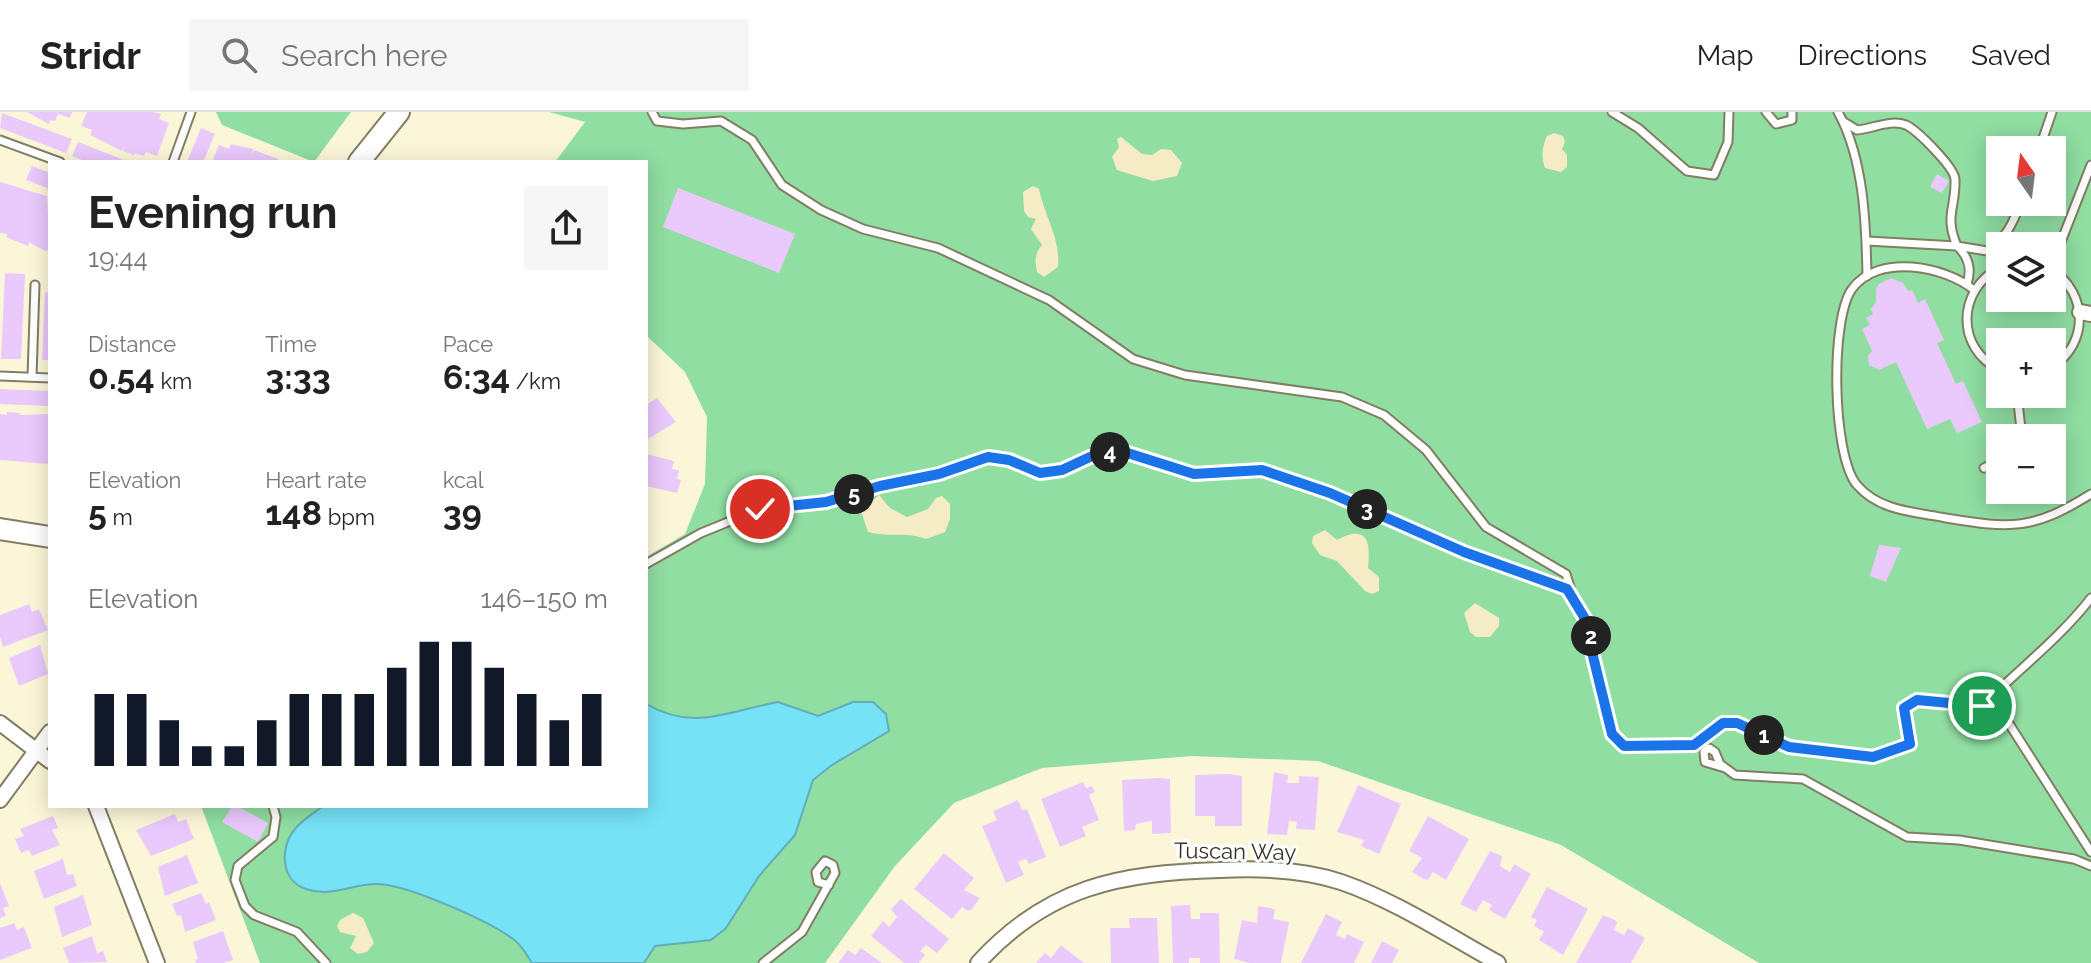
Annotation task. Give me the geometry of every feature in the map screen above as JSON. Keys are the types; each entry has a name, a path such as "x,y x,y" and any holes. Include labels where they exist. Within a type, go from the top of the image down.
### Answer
{"street":[{"path":"361,160 399,112"},
{"path":"0,529 48,537"},
{"path":"0,723 48,760"},
{"path":"0,800 48,735"},
{"path":"97,808 157,963"},
{"name":"Tuscan Way","path":"978,963 1024,920 1053,902 1085,888 1147,874 1252,869 1306,874 1371,894 1498,963"}],"lane":[{"path":"174,160 191,112"},
{"path":"652,112 657,121 683,124 721,121 752,140 782,185 821,210 863,229 938,248 1049,300 1133,359 1185,375 1342,397 1384,415 1426,450 1486,527 1566,574 1570,587 1464,552"},
{"path":"1612,112 1638,128 1687,171 1714,175 1728,142 1729,112"},
{"path":"1766,112 1776,124 1792,120 1792,112"},
{"path":"1838,112 1850,135 1867,241 1867,276"},
{"path":"2044,136 2052,112"},
{"path":"1844,122 1857,130 1886,124 1906,125 1947,163 1955,175 1948,225 1971,271 1967,284"},
{"path":"0,140 55,160"},
{"path":"2065,232 2091,165"},
{"path":"1867,241 1957,246 1987,251 2001,242 2016,216"},
{"path":"1974,290 1958,277 1920,267 1901,267 1867,276 1850,291 1844,308 1837,394 1843,455 1850,476 1864,492 1886,506 2011,526 2041,521 2091,494"},
{"path":"1986,276 1974,290 1967,308 1970,338 1986,360"},
{"path":"2066,283 2085,313 2073,346 2066,353"},
{"path":"32,377 35,285"},
{"path":"0,376 48,378"},
{"path":"648,563 701,533 760,509 826,502 880,486 939,474 988,457 1009,460 1040,473 1062,470 1090,457 1118,450 1194,474 1262,470 1330,493 1464,552 1567,589 1590,627 1597,675 1612,734 1624,746 1694,745 1723,723 1737,723 1789,747 1873,757 1910,744 1904,708 1917,700 1982,706 2076,617 2091,598"},
{"path":"1992,697 2091,852"},
{"path":"1725,768 1735,775 1803,779 1907,837 1959,840 2074,859 2091,866"},
{"path":"274,808 276,817 273,837 238,866 235,880 245,906 254,915 297,932 326,963"},
{"path":"763,963 802,932 829,885"}],"green space":[{"path":"216,112 351,112 315,160 222,125"},
{"path":"549,112 2091,112 2091,963 1759,963 1561,845 1318,761 1192,756 1042,768 954,803 895,866 825,963 260,963 202,808 648,808 648,556 685,534 705,484 707,417 685,372 648,337 648,160 556,160 585,122"}],"sand":[{"path":"1554,133 1563,136 1565,142 1562,149 1567,155 1567,167 1561,172 1545,168 1543,160 1545,140"},
{"path":"1121,137 1142,154 1171,150 1182,163 1177,176 1153,181 1117,170 1112,157 1119,147 1117,139"},
{"path":"1033,186 1039,189 1055,237 1058,257 1058,267 1044,277 1036,268 1036,255 1042,245 1031,229 1036,219 1028,217 1024,211 1023,192"},
{"path":"879,495 890,508 907,517 928,509 936,498 942,496 950,504 950,519 945,532 926,539 868,532 861,511"},
{"path":"1325,530 1337,540 1355,534 1365,538 1369,550 1368,568 1379,577 1379,591 1372,594 1365,591 1337,561 1320,555 1312,543 1313,536"},
{"path":"1475,603 1499,618 1499,626 1490,637 1476,637 1470,632 1464,613"},
{"path":"353,913 363,918 374,943 367,952 358,954 350,948 356,936 340,932 337,926 340,920"}],"water":[{"path":"778,702 818,716 853,702 873,702 886,714 889,731 813,780 795,835 759,876 726,928 711,940 655,946 644,963 532,963 519,944 502,932 428,897 378,884 316,891 298,885 287,872 285,854 290,837 301,823 320,808 648,808 648,705 680,717 727,714"}],"building":[{"path":"27,112 72,112 70,118 58,114 55,121 50,120 49,124"},
{"path":"87,112 154,112 161,114 159,119 169,123 157,156 146,152 144,156 134,155 123,151 124,146 122,151 90,135 92,130 81,126"},
{"path":"2,113 72,139 66,153 0,128"},
{"path":"201,128 215,134 204,160 188,160"},
{"path":"78,142 124,160 82,160 72,156"},
{"path":"231,144 253,149 252,154 254,150 278,159 213,160 219,145 229,149"},
{"path":"32,166 48,172 48,188 26,180"},
{"path":"1937,174 1949,181 1942,193 1930,187"},
{"path":"0,182 47,196 48,250 29,242 28,246 0,233"},
{"path":"678,188 795,234 779,273 663,227"},
{"path":"5,273 25,274 21,359 1,359"},
{"path":"1891,278 1903,283 1908,291 1912,290 1918,303 1925,299 1944,340 1937,343 1956,384 1963,381 1982,422 1957,433 1950,419 1927,429 1896,362 1879,370 1869,365 1868,356 1872,351 1862,329 1870,325 1866,318 1873,314 1871,309 1876,302 1876,289"},
{"path":"45,292 48,293 48,360 42,360"},
{"path":"0,389 48,391 48,406 0,404"},
{"path":"657,398 676,422 648,439 648,404"},
{"path":"7,412 48,414 47,464 0,460 0,414 7,415"},
{"path":"648,454 674,461 672,469 679,470 677,479 681,480 677,493 648,486"},
{"path":"1879,545 1901,548 1886,582 1870,576"},
{"path":"29,604 32,612 39,609 48,630 3,647 0,615"},
{"path":"40,645 48,674 19,686 9,658"},
{"path":"1274,772 1288,775 1287,783 1299,783 1299,776 1319,777 1315,830 1296,829 1297,822 1289,821 1287,835 1267,834"},
{"path":"1195,775 1242,776 1242,826 1215,826 1215,816 1195,816"},
{"path":"1170,779 1171,833 1152,834 1152,821 1136,824 1135,830 1124,831 1122,780"},
{"path":"1083,782 1086,788 1092,786 1095,792 1089,795 1099,820 1082,827 1086,836 1060,847 1041,799"},
{"path":"1358,785 1401,804 1379,854 1361,846 1364,840 1337,832"},
{"path":"1018,800 1022,810 1027,809 1046,857 1029,864 1026,859 1018,862 1024,875 1006,883 982,826 997,820 993,811"},
{"path":"231,808 241,808 268,823 258,842 222,822"},
{"path":"175,814 178,822 186,819 194,839 151,856 136,830"},
{"path":"53,816 58,828 52,830 60,845 32,856 29,850 21,853 15,839 24,836 20,829"},
{"path":"1428,816 1469,839 1446,880 1433,872 1428,880 1412,872 1422,858 1409,851"},
{"path":"1490,851 1502,856 1500,866 1510,872 1514,864 1531,874 1505,919 1489,910 1492,905 1483,900 1476,912 1460,904"},
{"path":"944,853 974,878 964,890 980,898 972,909 968,911 962,907 952,919 914,889"},
{"path":"187,855 198,883 165,896 158,867"},
{"path":"63,859 67,875 73,874 77,886 44,899 34,871"},
{"path":"0,883 9,906 3,908 6,916 0,918"},
{"path":"1547,887 1588,909 1563,955 1539,940 1544,932 1534,926 1537,920 1531,917"},
{"path":"201,893 206,904 209,902 216,920 185,932 181,915 177,916 172,904"},
{"path":"83,895 92,925 62,937 54,907"},
{"path":"901,899 949,939 937,953 926,945 920,951 925,955 919,963 904,963 871,936 883,921 889,927 897,917 891,909"},
{"path":"1190,905 1191,919 1200,919 1200,913 1219,913 1220,963 1200,963 1200,958 1189,958 1189,963 1173,963 1171,906"},
{"path":"1258,906 1275,910 1273,919 1289,922 1281,963 1249,963 1234,959 1242,920 1257,923"},
{"path":"1326,914 1342,922 1336,935 1345,939 1347,934 1364,942 1354,963 1301,963"},
{"path":"1603,915 1615,920 1614,930 1624,935 1628,928 1645,938 1631,963 1576,963"},
{"path":"1129,918 1157,918 1159,963 1111,963 1110,928 1130,928"},
{"path":"14,923 17,930 24,927 32,948 0,960 0,928"},
{"path":"223,931 233,960 196,963 198,959 193,942"},
{"path":"92,936 97,953 103,951 107,962 69,963 63,948"},
{"path":"1382,941 1399,950 1392,963 1371,963"},
{"path":"1061,945 1084,963 1036,963 1045,953 1051,958"},
{"path":"861,948 882,963 838,963 848,950 855,955"}],"route":[{"path":"760,509 826,502 880,486 939,474 988,457 1009,460 1040,473 1062,470 1090,457 1118,450 1194,474 1262,470 1330,493 1464,552 1567,589 1590,627 1599,688 1612,734 1624,746 1694,745 1723,723 1737,723 1789,747 1873,757 1910,744 1904,708 1917,700 1982,706"}]}
